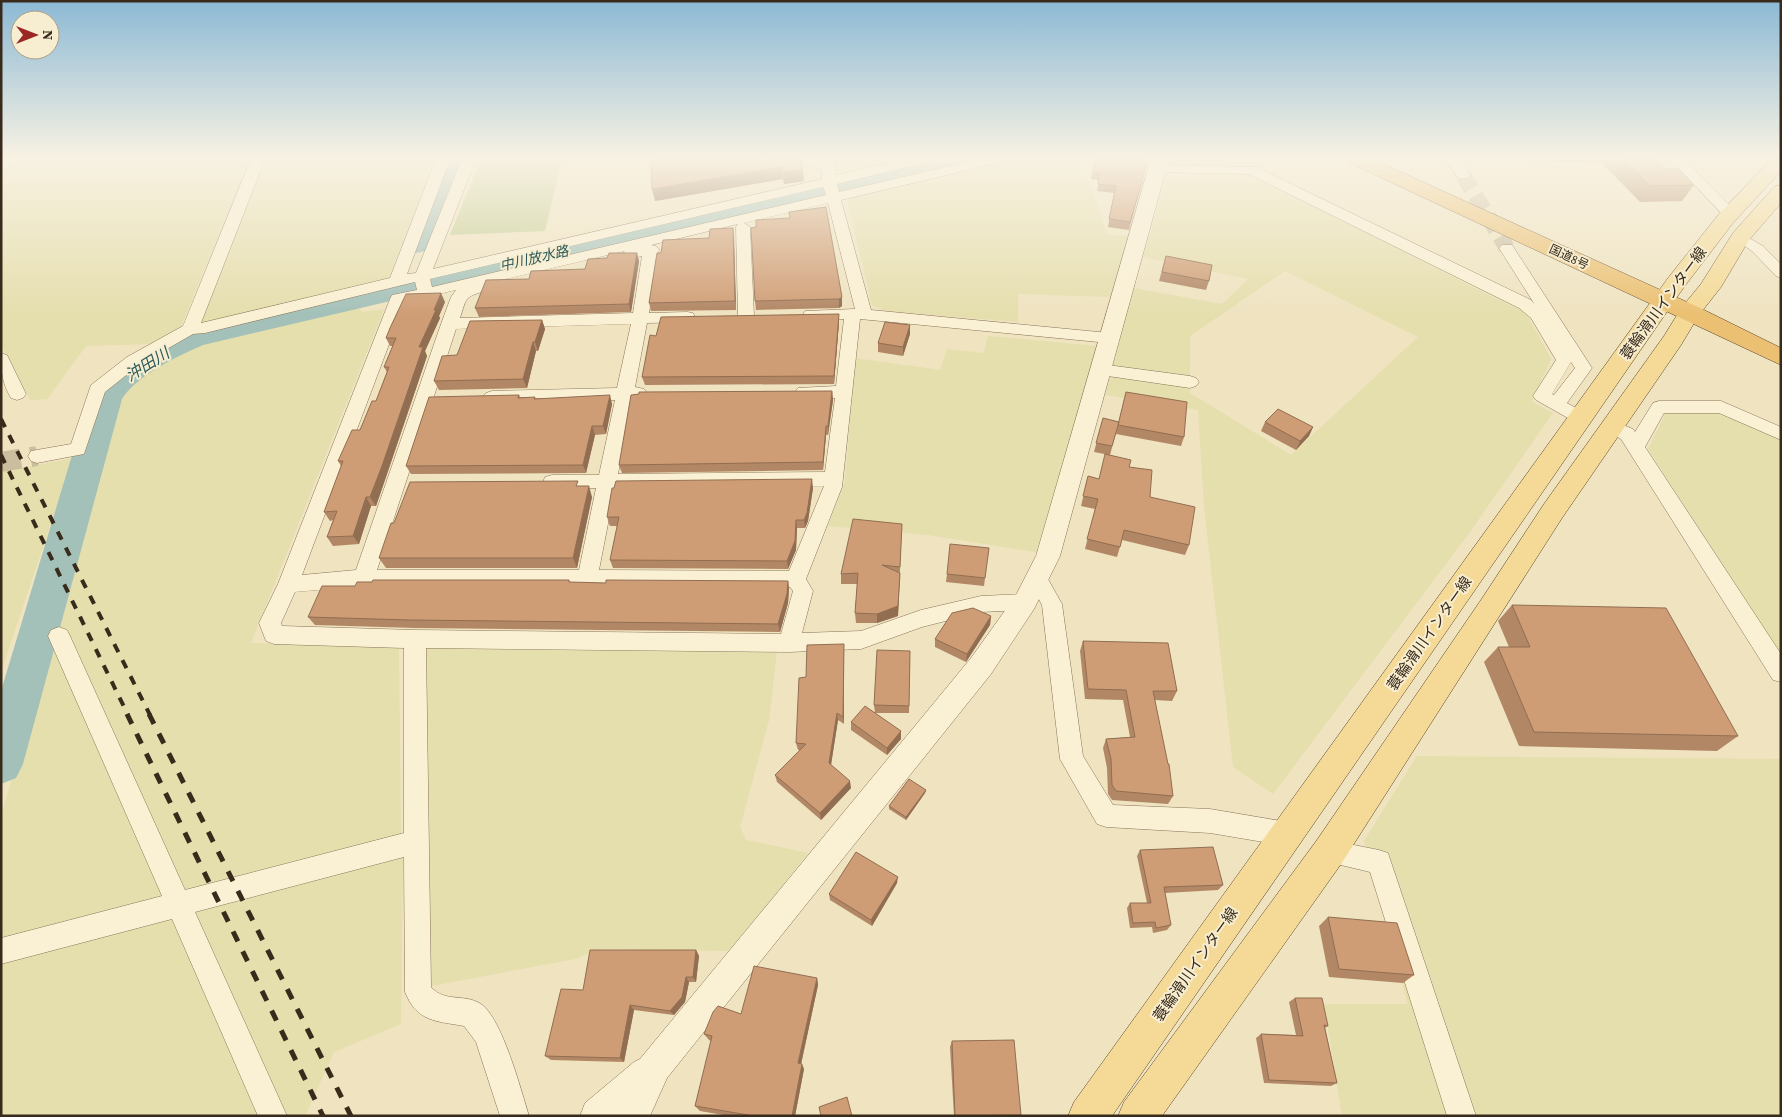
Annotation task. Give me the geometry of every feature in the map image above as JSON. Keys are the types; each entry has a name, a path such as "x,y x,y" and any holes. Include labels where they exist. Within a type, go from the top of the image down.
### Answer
{"highway":[{"name":"国道8号","path":"1478,211 1696,305 1781,337"},
{"name":"国道8号","path":"1501,211 1668,293"},
{"name":"国道8号","path":"1696,305 1781,357"}],"main road":[{"name":"蓑輪滑川インター線","path":"1088,1116 1287,834 1569,411 1646,327 1668,293 1733,211"},
{"name":"蓑輪滑川インター線","path":"1138,1116 1329,852 1553,511 1613,427 1740,237 1763,211"}],"street":[{"path":"190,329 238,211"},
{"path":"396,281 424,211"},
{"path":"424,285 436,242 448,211"},
{"path":"722,211 424,285 398,299 288,584 270,623 274,636 789,643 861,640 922,619 981,604 1025,602"},
{"path":"364,578 449,324 459,297 464,292 743,227 775,211"},
{"path":"796,579 833,487 842,392 858,314 837,211"},
{"path":"598,1116 655,1066 981,666 1025,602 1048,556 1145,211"},
{"path":"1336,211 1525,304 1537,315 1564,360 1542,396 1569,411 1584,368 1507,248"},
{"path":"743,227 746,316"},
{"path":"1740,237 1758,249 1781,273"},
{"path":"412,241 436,242"},
{"path":"587,579 640,318 651,249"},
{"path":"37,456 78,449 97,389 133,361 190,329 205,328 396,281 424,285"},
{"path":"794,315 858,314 1109,338"},
{"path":"726,317 765,316"},
{"path":"449,324 707,317"},
{"path":"1,359 17,394"},
{"path":"1100,370 1190,382"},
{"path":"783,392 842,392"},
{"path":"472,397 654,393"},
{"path":"424,398 443,398"},
{"path":"1636,447 1660,407 1722,407 1781,434"},
{"path":"1613,427 1627,434 1636,447 1781,673"},
{"path":"530,482 834,479"},
{"path":"395,484 414,484"},
{"path":"288,584 364,578 796,579"},
{"path":"1037,578 1052,604 1072,759 1090,786 1106,816 1210,821 1287,834"},
{"path":"789,643 803,591 796,579"},
{"path":"59,636 273,1116"},
{"path":"415,639 415,842 418,992 431,1006 472,1014 487,1034 515,1116"},
{"path":"1,951 415,842"},
{"path":"1329,852 1379,862 1462,1116"},
{"path":"631,1116 655,1066"}],"shaded area":[{"path":"1,211 228,211 179,331 152,344 86,346 47,399 30,400 1,345"},
{"path":"243,211 415,211 388,280 198,325"},
{"path":"850,211 1099,211 1107,235 1132,236 1113,297 1018,294 1018,322 885,311 872,305"},
{"path":"1157,211 1323,211 1526,313 1551,359 1532,402 1553,413 1467,536 1273,794 1233,767 1204,506 1198,410 1105,395 1134,288 1222,304 1248,279 1143,257","holes":["1285,271 1418,337 1291,455 1190,393 1190,336"]},
{"path":"360,306 362,312 384,309 251,643 399,648 401,835 1,940 1,817 60,610 110,411 128,382 151,360 183,348"},
{"path":"988,336 1096,346 1042,553 928,535 828,526 845,481 855,358 940,370 947,349 984,353"},
{"path":"1666,413 1722,413 1781,440 1781,657 1648,449"},
{"path":"73,458 1,672 1,472"},
{"path":"425,643 777,650 769,720 740,827 746,840 808,853 730,951 599,949 575,959 431,986"},
{"path":"1417,756 1781,759 1781,1116 1342,1116 1324,1004 1408,1004 1364,841"},
{"path":"403,853 401,1024 334,1052 305,1116 1,1116 1,963"}],"green space":[{"path":"460,211 550,211 545,231 450,235"}],"building":[{"path":"827,211 842,297 839,299 755,301 751,228 756,227 756,220 790,218 789,212"},
{"path":"1111,211 1133,211 1130,222 1109,219"},
{"path":"733,228 735,301 649,303 657,253 661,253 663,240 709,238 710,229"},
{"path":"609,253 637,253 629,304 475,308 486,280 529,279 531,271 585,269 588,259 607,258"},
{"path":"1166,256 1212,265 1209,281 1162,272"},
{"path":"441,293 434,310 436,310 419,347 423,347 382,466 370,497 366,497 353,536 327,537 337,511 324,512 343,461 338,461 352,430 360,430 372,401 376,401 389,367 384,367 396,338 386,338 390,328 406,294"},
{"path":"839,314 834,376 642,377 650,335 656,336 661,317"},
{"path":"542,320 535,342 533,342 523,379 434,381 442,356 457,355 470,321"},
{"path":"885,322 910,325 903,347 878,343"},
{"path":"832,391 828,426 826,426 823,462 619,465 631,395 639,394 639,392"},
{"path":"1126,392 1187,402 1184,437 1118,425"},
{"path":"519,395 518,398 535,397 534,399 610,395 603,426 592,426 583,465 406,466 429,397"},
{"path":"1278,409 1313,427 1300,441 1265,422"},
{"path":"1103,418 1119,422 1112,446 1096,443"},
{"path":"1105,454 1131,460 1129,467 1152,470 1150,497 1195,507 1189,545 1124,530 1120,547 1087,539 1098,499 1083,496 1088,476 1099,479"},
{"path":"812,479 807,513 804,520 796,520 795,541 787,561 610,560 619,517 607,517 612,488 614,488 616,481"},
{"path":"578,481 576,486 589,486 573,558 379,558 391,523 394,523 410,482"},
{"path":"853,519 902,524 900,567 882,565 900,573 898,606 877,614 855,613 858,573 841,574"},
{"path":"950,544 989,548 985,578 947,574"},
{"path":"373,580 569,580 569,582 606,583 606,580 788,581 787,594 778,624 308,617 322,586 355,586 357,582 372,582"},
{"path":"1512,605 1666,608 1738,736 1534,732 1498,647 1530,647"},
{"path":"973,608 991,616 967,654 935,639 952,613"},
{"path":"1083,641 1168,643 1177,691 1153,691 1169,764 1173,796 1116,791 1112,785 1111,759 1106,739 1135,737 1126,690 1088,689"},
{"path":"844,644 843,717 837,713 829,763 850,781 820,813 775,775 806,744 796,743 799,678 806,677 807,645"},
{"path":"877,650 910,651 909,706 874,705"},
{"path":"865,706 901,731 887,748 851,722"},
{"path":"909,779 926,790 906,817 889,806"},
{"path":"1213,847 1223,885 1164,887 1171,925 1156,928 1155,922 1133,923 1130,903 1151,903 1140,850"},
{"path":"856,852 898,877 871,920 829,894"},
{"path":"1328,917 1397,923 1414,975 1339,969"},
{"path":"590,950 696,950 693,977 686,977 682,997 670,1011 630,1005 620,1058 545,1056 561,989 583,990"},
{"path":"754,966 817,978 798,1063 802,1064 792,1116 754,1116 695,1106 712,1036 704,1034 713,1012 718,1006 741,1014"},
{"path":"1295,998 1322,998 1328,1026 1324,1025 1337,1083 1269,1080 1261,1034 1303,1036"},
{"path":"1014,1040 1021,1115 955,1116 952,1041"},
{"path":"847,1097 852,1116 821,1116 819,1107"}],"waterway":[{"name":"沖田川","path":"416,245 430,211"},
{"name":"沖田川","path":"1,764 106,399 115,385 124,377 161,353 194,337 737,211"}],"tunnel":[{"path":"1485,211 1507,248"},
{"path":"1,462 37,456"}],"railway":[{"path":"1,419 150,715"},
{"path":"1,455 128,715"},
{"path":"127,714 323,1116"},
{"path":"149,714 351,1116"}],"water label":[{"name":"中川放水路","path":"534,258"}]}
